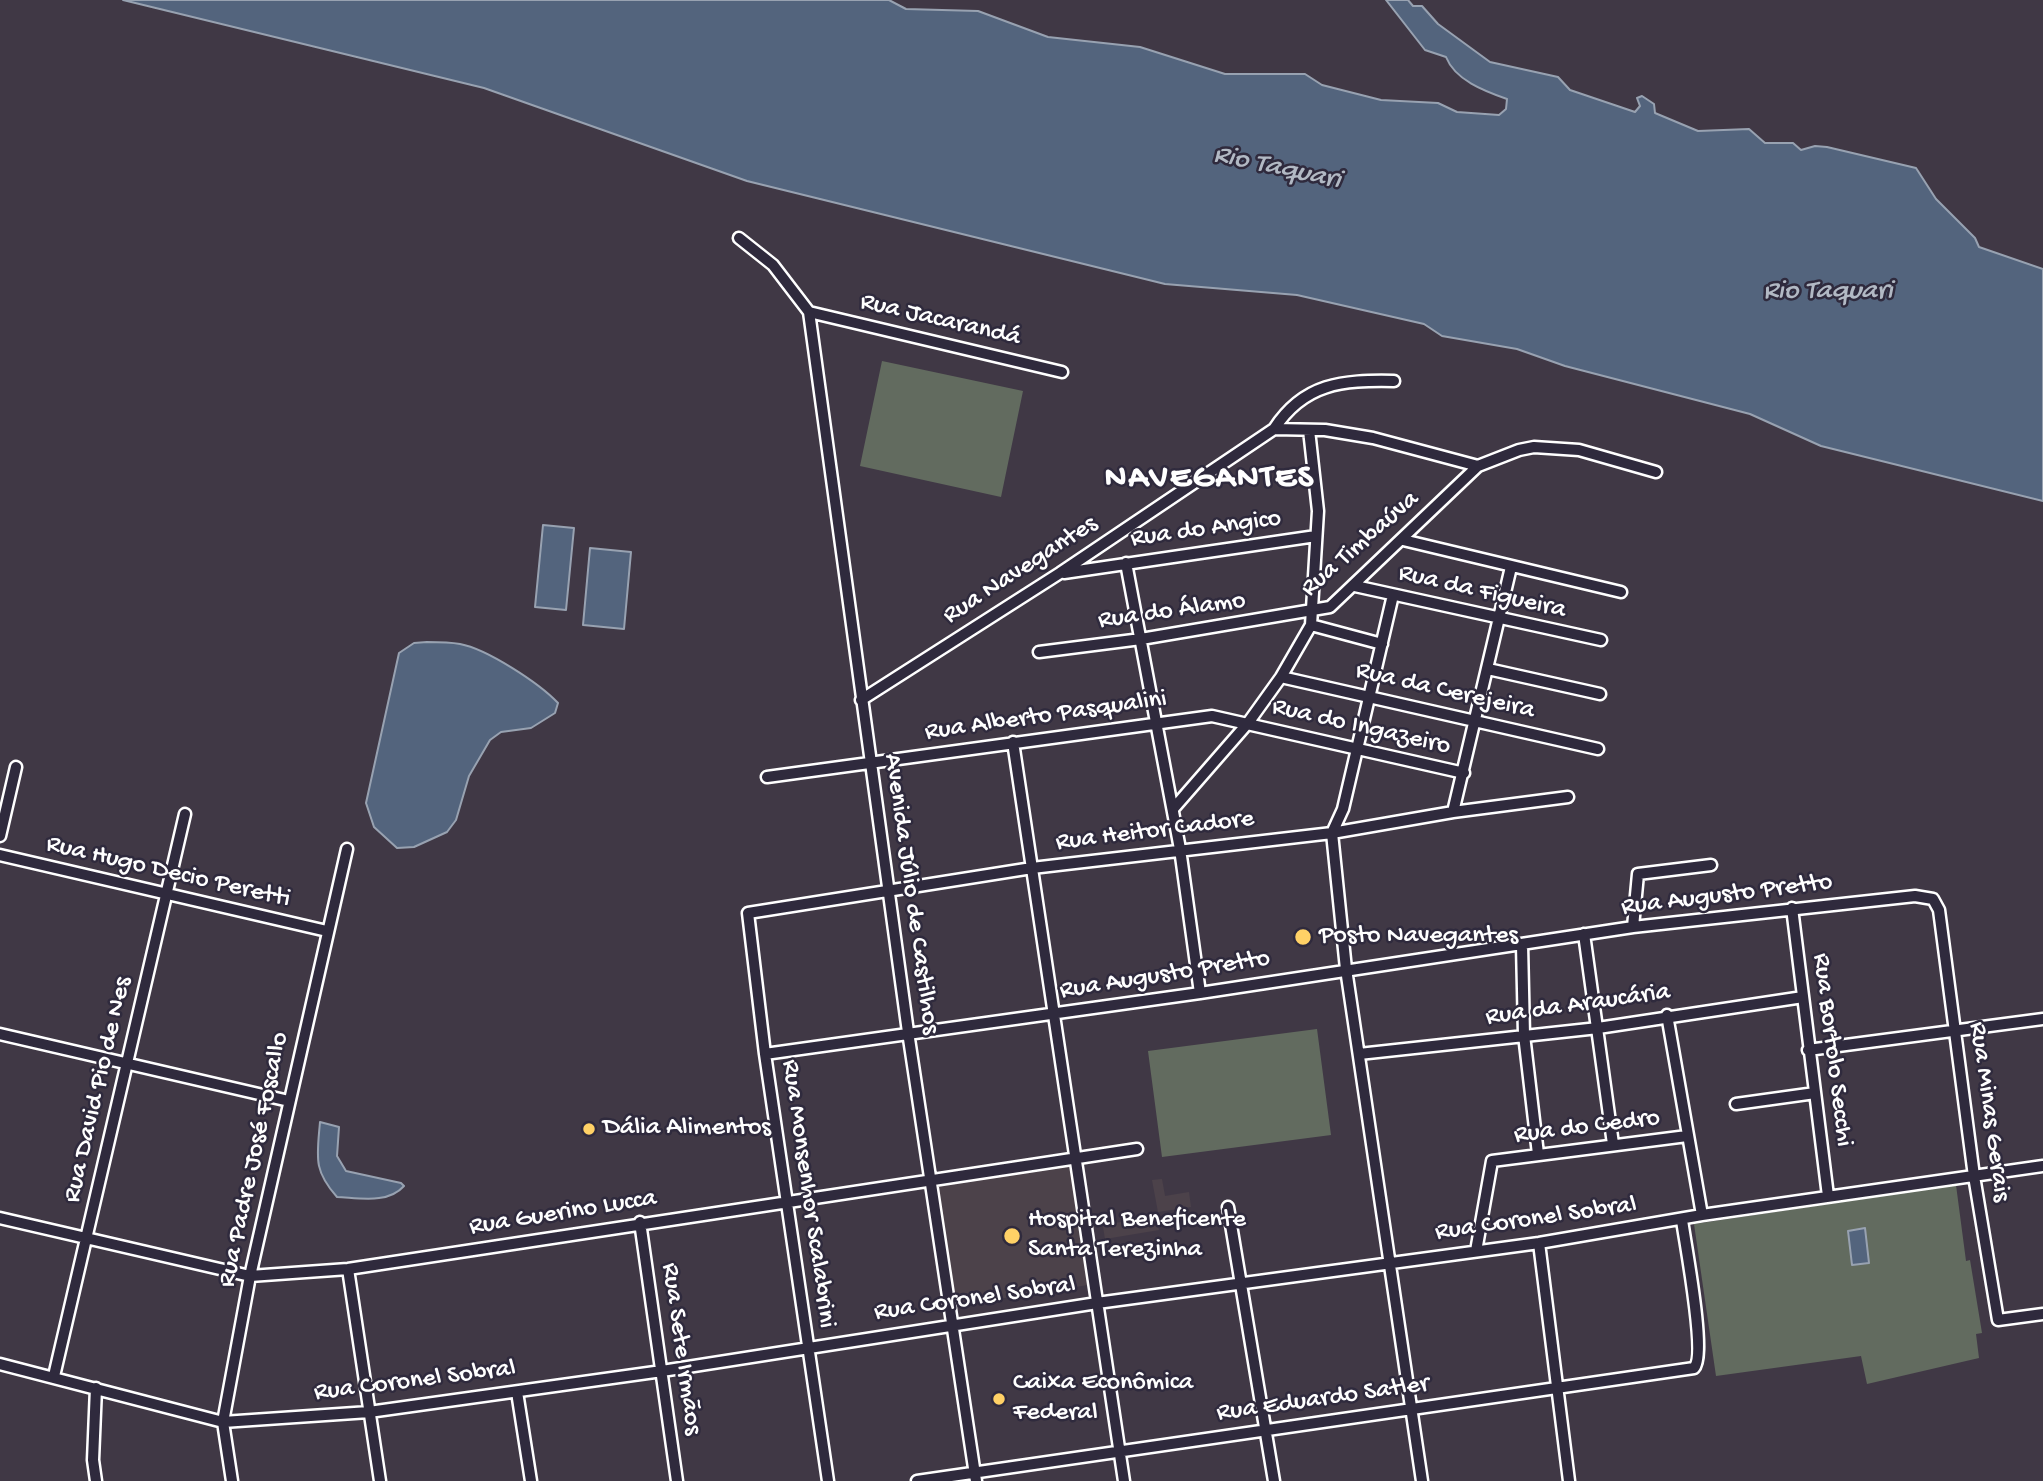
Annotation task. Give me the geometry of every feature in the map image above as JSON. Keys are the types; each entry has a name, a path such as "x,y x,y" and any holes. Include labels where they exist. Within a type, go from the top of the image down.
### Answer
{"street":[{"path":"739,238 773,265 808,312"},
{"name":"Rua Jacarandá","path":"808,312 1062,372"},
{"name":"Avenida Júlio de Castilhos","path":"808,312 908,1032 975,1477"},
{"name":"Rua Navegantes","path":"861,700 1060,573 1274,429 1288,408 1320,389 1353,380 1394,381"},
{"path":"1274,429 1325,430 1373,438 1478,466"},
{"path":"1309,430 1318,511 1312,613"},
{"name":"Rua Timbaúva","path":"1172,809 1248,723 1281,677 1311,625 1312,613 1330,607 1355,586 1478,466 1534,447 1579,450 1656,472"},
{"name":"Rua do Angico","path":"1060,573 1316,536"},
{"path":"1403,540 1620,592"},
{"path":"1126,563 1180,849 1200,993"},
{"path":"1453,812 1511,567"},
{"name":"Rua da Figueira","path":"1355,586 1601,640"},
{"path":"1393,594 1343,809 1332,833 1346,970 1422,1481"},
{"name":"Rua do Álamo","path":"1039,652 1312,613"},
{"path":"1311,625 1382,644"},
{"path":"1488,669 1600,694"},
{"name":"Rua da Cerejeira","path":"1281,677 1598,749"},
{"name":"Rua Alberto Pasqualini","path":"767,777 1212,716 1248,723"},
{"name":"Rua do Ingazeiro","path":"1248,723 1464,773"},
{"path":"1013,743 1124,1481"},
{"path":"0,836 16,767"},
{"name":"Rua Heitor Cadore","path":"748,913 1032,868 1332,833 1453,812 1568,797"},
{"name":"Rua David Pio de Nes","path":"54,1376 185,814"},
{"name":"Rua Padre José Foscallo","path":"232,1481 223,1422 250,1276 347,849"},
{"name":"Rua Hugo Decio Peretti","path":"0,855 327,931"},
{"path":"1633,927 1638,874 1711,865"},
{"name":"Rua Augusto Pretto","path":"765,1054 1200,993 1633,927 1915,896 1933,899 1939,910"},
{"name":"Rua Bortolo Secchi","path":"1792,908 1828,1196"},
{"name":"Rua Minas Gerais","path":"1939,910 1974,1175 1998,1320 2043,1314"},
{"name":"Rua Monsenhor Scalabrini","path":"748,913 765,1054 828,1481"},
{"path":"1584,934 1613,1144"},
{"path":"1522,945 1524,1035 1538,1154"},
{"name":"Rua da Araucária","path":"1359,1054 1598,1028 1667,1015 1803,997"},
{"path":"1667,1015 1702,1215"},
{"path":"1808,1050 1956,1033 2043,1019"},
{"path":"0,1034 289,1101"},
{"path":"1736,1104 1815,1093"},
{"name":"Rua do Cedro","path":"1476,1251 1492,1161 1687,1136"},
{"name":"Rua Guerino Lucca","path":"0,1218 250,1276 348,1269 1137,1149"},
{"name":"Rua Coronel Sobral","path":"0,1364 223,1422 369,1412 662,1371 1097,1303 1539,1243 1702,1215 2043,1166"},
{"path":"1228,1207 1273,1481"},
{"name":"Rua Eduardo Satler","path":"917,1481 975,1477 1120,1450 1694,1368 1699,1357 1697,1330 1682,1220"},
{"name":"Rua Sete Irmãos","path":"640,1223 677,1481"},
{"path":"1539,1243 1555,1387 1569,1481"},
{"path":"348,1269 380,1481"},
{"path":"96,1388 93,1460 96,1481"},
{"path":"517,1392 531,1481"}],"shaded area":[{"name":"Hospital Beneficente Santa Terezinha","path":"1070,1165 1088,1285 953,1306 935,1187"},
{"path":"1162,1179 1165,1196 1189,1192 1191,1207 1158,1212 1152,1180"},
{"path":"1156,1217 1159,1230 1105,1239 1102,1220 1114,1218 1115,1223"}],"green space":[{"path":"882,361 1023,391 1001,497 860,466"},
{"path":"1317,1029 1331,1135 1162,1157 1148,1051"},
{"path":"1956,1185 1966,1261 1970,1260 1982,1333 1976,1334 1979,1358 1867,1384 1861,1356 1716,1376 1694,1224"}],"water":[{"name":"Rio Taquari","path":"123,0 889,0 906,9 978,11 1048,37 1140,47 1225,74 1305,74 1322,85 1381,100 1438,103 1457,112 1499,115 1506,109 1507,99 1471,84 1456,72 1446,57 1425,50 1386,0 1408,0 1413,6 1422,6 1438,24 1490,62 1558,77 1570,90 1635,112 1640,106 1637,98 1642,96 1654,104 1655,113 1698,131 1749,129 1765,143 1793,143 1801,150 1815,146 1827,147 1916,168 1936,199 1975,238 1979,247 2043,269 2043,501 1821,446 1750,414 1565,366 1517,349 1442,336 1424,324 1297,295 1165,284 747,181 484,88"},
{"path":"543,525 574,528 566,610 535,607"},
{"path":"590,548 631,552 624,629 583,625"},
{"path":"414,643 460,644 484,653 526,677 558,703 555,713 531,728 501,732 490,740 469,776 456,820 447,832 414,847 397,848 374,827 366,803 399,653"},
{"path":"320,1122 339,1127 337,1156 346,1171 401,1183 404,1186 382,1198 337,1197 320,1171"},
{"path":"1865,1228 1869,1263 1852,1265 1848,1231"}],"place":[{"name":"Posto Navegantes","path":"1303,937"},
{"name":"Dália Alimentos","path":"589,1129"},
{"name":"Hospital Beneficente Santa Terezinha","path":"1012,1236"},
{"name":"Caixa Econômica Federal","path":"999,1399"}],"district":[{"name":"NAVEGANTES","path":"1210,480"}]}
